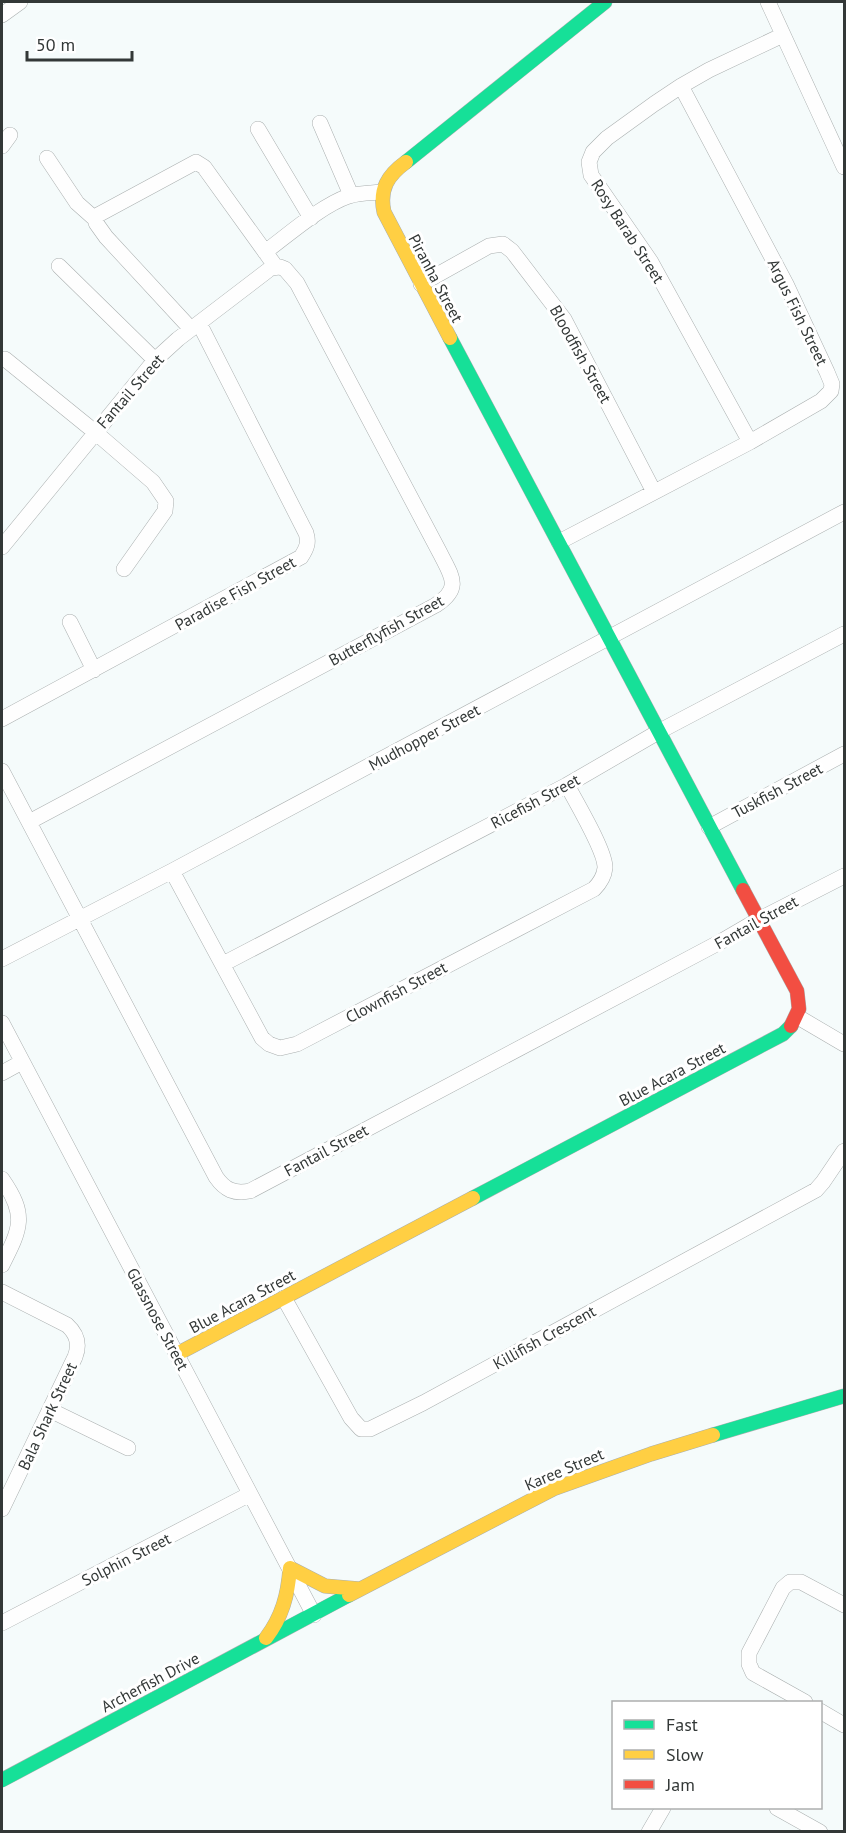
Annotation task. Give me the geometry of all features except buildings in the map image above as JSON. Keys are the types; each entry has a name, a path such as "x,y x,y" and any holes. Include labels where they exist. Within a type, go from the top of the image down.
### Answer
{"street":[{"path":"2,15 20,2"},
{"path":"265,252 342,198 382,192 394,171 604,2"},
{"path":"768,2 844,167"},
{"name":"Rosy Barab Street","path":"750,442 651,262 589,169 590,157 607,138 681,86 783,34"},
{"name":"Argus Fish Street","path":"559,542 750,442 827,396 831,391 832,384 786,284 681,86"},
{"path":"320,123 351,195"},
{"path":"258,129 311,218"},
{"path":"47,158 77,203 95,219 106,237 195,326"},
{"path":"95,219 100,214 196,162 204,167 265,252 280,268"},
{"name":"Piranha Street","path":"382,192 381,201 386,219 608,637"},
{"name":"Bloodfish Street","path":"421,284 489,246 503,244 512,251 564,319 654,492"},
{"path":"59,266 155,360"},
{"name":"Fantail Street","path":"2,547 155,360 252,281 271,268 280,268"},
{"name":"Butterflyfish Street","path":"29,822 436,605 451,592 453,583 440,553 297,283 280,268"},
{"name":"Paradise Fish Street","path":"2,719 301,557 308,546 301,523 195,326"},
{"path":"5,360 153,482 166,501 165,511 124,569"},
{"name":"Mudhopper Street","path":"2,959 172,871 844,512"},
{"path":"70,622 93,670"},
{"name":"Ricefish Street","path":"223,964 567,785 660,731 844,633"},
{"path":"608,637 799,996 798,1017 844,1044"},
{"name":"Tuskfish Street","path":"709,827 844,754"},
{"name":"Fantail Street","path":"2,771 216,1177 232,1192 250,1191 844,876"},
{"name":"Clownfish Street","path":"172,871 262,1038 273,1046 284,1048 345,1020 589,892 598,885 605,868 603,855 567,785"},
{"name":"Blue Acara Street","path":"177,1354 783,1034 798,1017"},
{"name":"Glassnose Street","path":"2,1023 314,1615"},
{"path":"2,1073 22,1062"},
{"name":"Killifish Crescent","path":"284,1298 351,1418 362,1429 370,1429 423,1403 816,1190 844,1151"},
{"path":"2,1179 17,1209 20,1222 14,1242 2,1265"},
{"name":"Bala Shark Street","path":"2,1292 67,1325 77,1338 78,1350 2,1509"},
{"name":"Karee Street","path":"314,1615 512,1509 576,1480 651,1454 844,1396"},
{"path":"50,1410 128,1448"},
{"name":"Solphin Street","path":"2,1623 250,1494"},
{"path":"264,1641 278,1622 284,1608 290,1568 325,1586 360,1589"},
{"path":"803,1701 753,1673 748,1664 749,1653 783,1588 790,1581 801,1582 844,1605"},
{"name":"Archerfish Drive","path":"2,1780 314,1615"},
{"path":"822,1713 844,1725"},
{"path":"649,1832 662,1809"},
{"path":"779,1809 820,1832"}],"traffic: fast":[{"path":"406,162 605,2"},
{"path":"450,338 743,890"},
{"path":"473,1198 783,1034 791,1026"},
{"path":"713,1435 844,1396"},
{"path":"2,1780 349,1595"}],"traffic: slow":[{"path":"406,162 386,183 383,196 384,212 450,338"},
{"path":"177,1354 473,1198"},
{"path":"349,1595 553,1489 651,1454 713,1435"},
{"path":"266,1638 283,1605 290,1568 325,1586 360,1589"}],"traffic: jam":[{"path":"743,890 797,991 799,1009 791,1026"}]}
